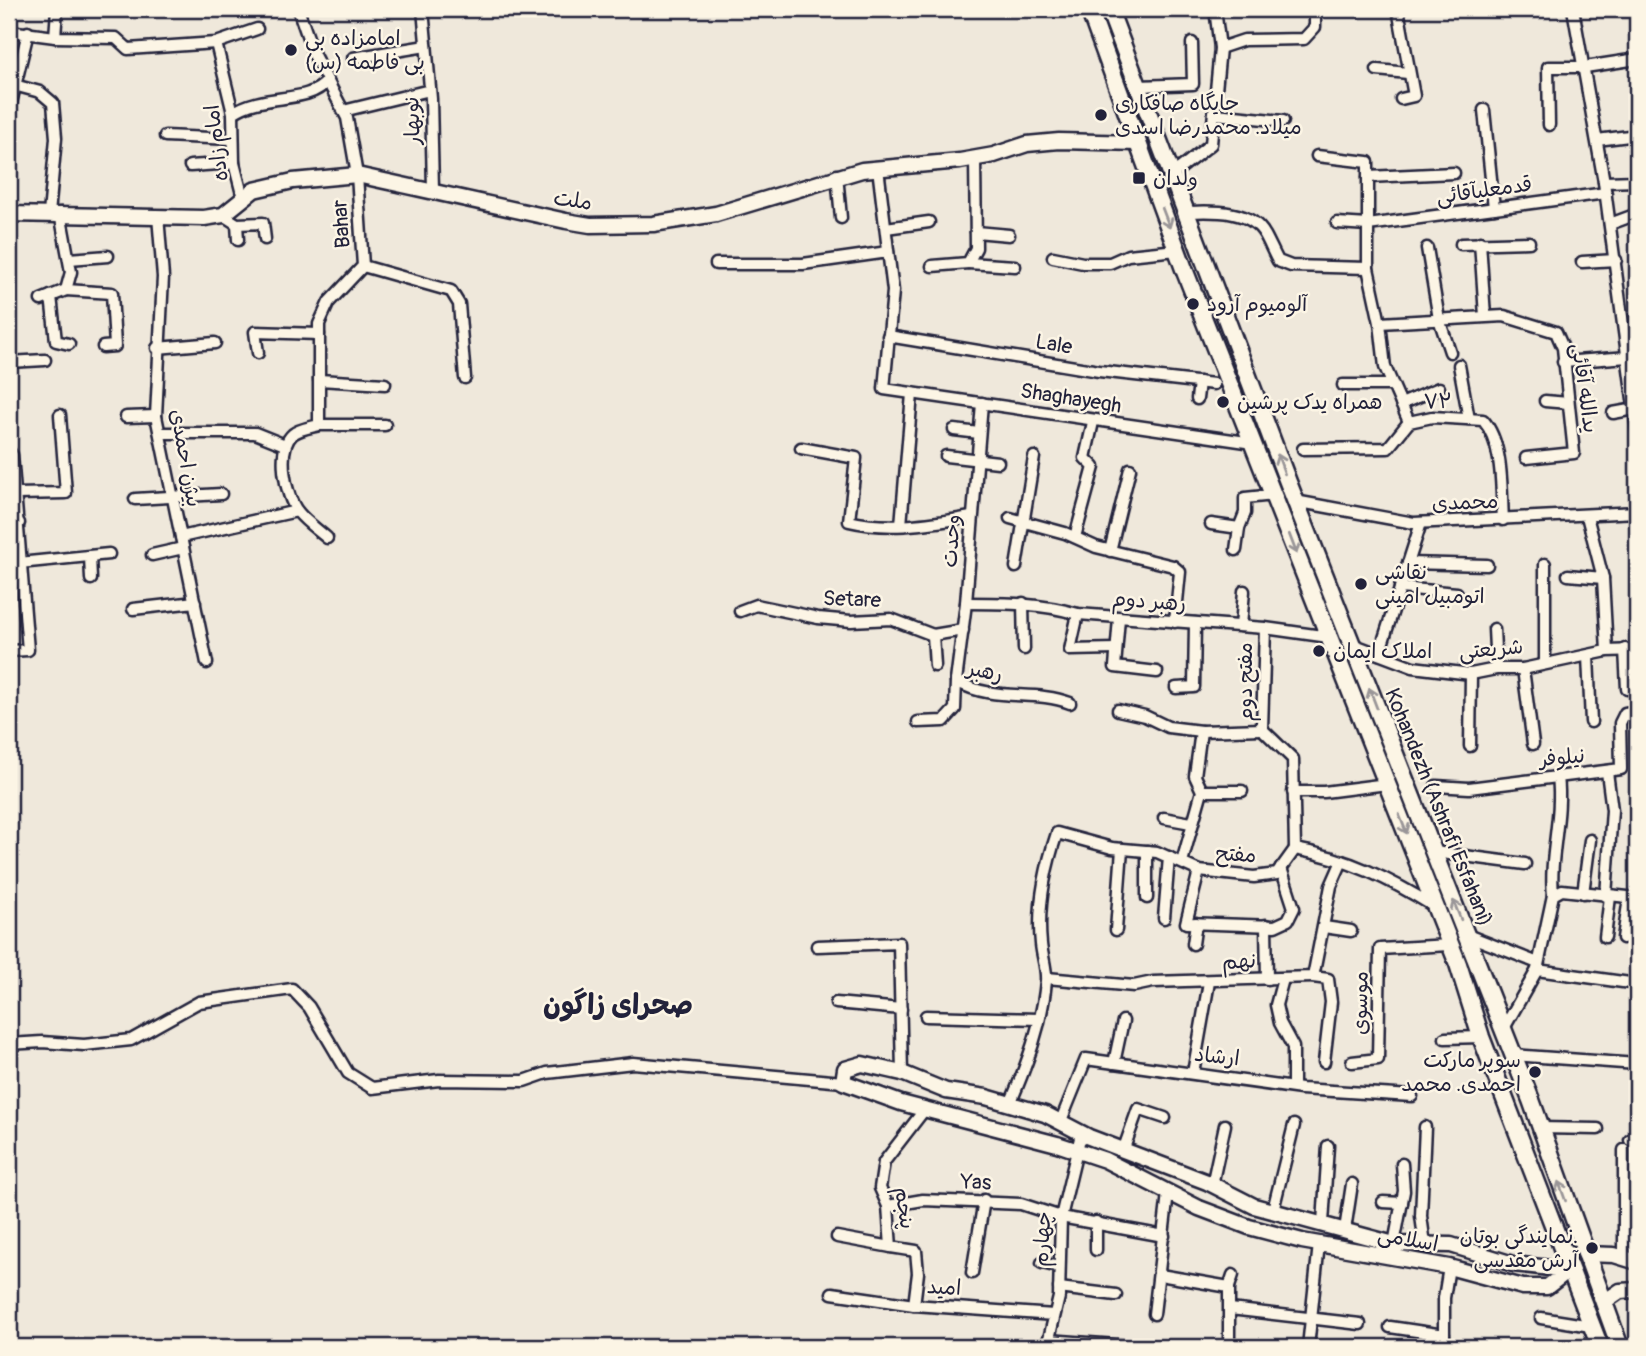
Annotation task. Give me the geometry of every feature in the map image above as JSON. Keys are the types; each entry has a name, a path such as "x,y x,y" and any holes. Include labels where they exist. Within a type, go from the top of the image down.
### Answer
{"main road":[{"name":"Kohandezh (Ashrafi Esfahani)","path":"1109,9 1188,212 1295,501 1531,1100 1620,1347"},
{"name":"Kohandezh (Ashrafi Esfahani)","path":"1089,11 1177,250 1458,964 1481,1037 1600,1347"},
{"path":"1458,964 1476,987 1496,1033 1499,1037 1504,1032"},
{"path":"1493,1069 1494,1052 1502,1051 1531,1100"}],"street":[{"path":"55,37 57,9"},
{"name":"Bahar","path":"298,9 314,55 347,118 357,175 363,266 329,302 318,324 319,425"},
{"name":"نوبهار","path":"423,9 430,90 433,190"},
{"path":"1173,174 1211,144 1216,114 1220,48 1215,9"},
{"path":"1220,48 1244,40 1304,39 1315,27 1315,9"},
{"path":"1398,9 1414,96 1401,99"},
{"path":"1573,9 1611,224 1634,377 1637,429"},
{"path":"9,31 55,37 116,38 128,49 216,43 257,29"},
{"path":"9,103 28,32"},
{"name":"امام زاده","path":"216,43 233,113 231,139 243,198"},
{"path":"1139,86 1193,84 1192,43"},
{"path":"353,58 426,46"},
{"path":"1549,124 1548,67 1585,67 1637,59"},
{"path":"1377,70 1408,73"},
{"path":"233,113 245,105 268,98 310,95 327,81"},
{"path":"14,85 40,92 53,103 56,138 55,214 71,272 65,290"},
{"path":"343,111 430,90"},
{"path":"1484,110 1494,208"},
{"path":"1216,114 1283,121"},
{"path":"1597,140 1637,135"},
{"path":"165,136 231,139"},
{"name":"ملت","path":"223,215 254,190 293,181 357,175 566,221 590,225 641,224 716,214 837,175 878,168 975,158 1027,144 1059,141 1137,144"},
{"path":"1317,156 1368,162 1368,268 1380,323 1385,367 1409,422"},
{"path":"968,262 976,248 975,158"},
{"path":"190,166 234,163"},
{"path":"878,168 893,291 888,336"},
{"path":"1368,177 1454,173"},
{"path":"837,175 841,218"},
{"name":"قدمعلیآقائی","path":"1338,223 1368,225 1494,208 1637,181"},
{"path":"1188,212 1212,211 1251,218 1265,234 1278,261 1291,266 1368,268"},
{"path":"9,214 204,218 223,215 237,224 263,223 265,239"},
{"path":"1611,224 1637,214"},
{"name":"بیژن احمدی","path":"158,216 163,277 156,416 207,663"},
{"path":"886,228 929,222"},
{"path":"237,224 238,240"},
{"path":"976,232 1009,235"},
{"path":"1480,242 1485,316"},
{"path":"1461,244 1529,242"},
{"path":"1427,248 1439,319 1450,352"},
{"path":"1053,257 1083,263 1110,262 1128,255 1177,250"},
{"path":"716,264 803,264 888,251"},
{"path":"69,259 108,256"},
{"path":"1582,262 1616,260"},
{"path":"932,266 968,262 1015,267"},
{"path":"363,266 451,291 458,304 465,378"},
{"path":"69,344 56,341 46,298 65,290 112,293 115,346 103,347"},
{"name":"یدالله آقائی","path":"1380,323 1504,316 1556,332 1563,348 1574,453 1526,458"},
{"path":"258,353 255,332 318,334"},
{"name":"Shaghayegh","path":"888,336 884,389 1093,422 1253,443"},
{"name":"Lale","path":"888,336 1100,371 1214,384"},
{"path":"158,348 215,343"},
{"path":"1563,362 1629,357"},
{"path":"9,362 46,360"},
{"path":"1459,365 1469,419"},
{"path":"319,380 385,384"},
{"path":"1197,399 1199,382"},
{"path":"1343,385 1392,385"},
{"path":"1401,404 1439,388"},
{"path":"901,526 912,394"},
{"path":"1545,401 1568,403"},
{"name":"وحدت","path":"956,681 967,603 982,403"},
{"path":"1613,413 1635,409"},
{"path":"16,494 66,493 60,415"},
{"path":"126,417 156,416"},
{"name":"۷۲","path":"1303,449 1388,448 1409,422 1432,417 1483,420 1491,429 1500,468 1503,520"},
{"path":"1075,537 1094,467 1085,458 1093,422"},
{"path":"327,538 297,511 285,471 285,445 294,432 319,425 385,425"},
{"path":"954,430 979,433"},
{"path":"160,433 255,433 285,445"},
{"path":"801,448 856,458 849,520 871,526 901,526 972,517"},
{"path":"9,451 16,494 14,524 23,565 27,650 9,651"},
{"path":"946,456 998,462"},
{"path":"1016,567 1034,457"},
{"path":"1110,551 1130,468"},
{"path":"135,499 173,499 221,494"},
{"path":"1236,550 1239,528 1245,513 1245,498 1274,495"},
{"name":"محمدی","path":"1295,501 1421,523 1637,512"},
{"path":"181,537 297,511"},
{"path":"1587,516 1603,578 1607,652"},
{"path":"1010,518 1075,537 1110,551 1172,566 1180,572 1175,622"},
{"path":"1378,654 1421,523"},
{"path":"1212,524 1239,528"},
{"path":"152,555 183,548"},
{"path":"9,565 109,554"},
{"path":"90,556 91,579"},
{"path":"1408,563 1487,565"},
{"path":"1545,564 1545,662"},
{"path":"1568,575 1603,578"},
{"path":"1400,588 1457,593"},
{"path":"1241,626 1244,591"},
{"path":"133,609 195,603"},
{"name":"رهبر دوم","path":"967,603 1023,603 1078,614 1265,628 1329,637"},
{"path":"1023,603 1024,649"},
{"name":"Setare","path":"740,611 756,605 818,618 851,621 891,619 933,635"},
{"path":"1078,614 1070,650 1116,649"},
{"path":"1119,618 1115,667 1157,672"},
{"path":"1176,688 1194,687 1195,623"},
{"name":"مفتح دوم","path":"1265,628 1262,729 1293,759 1295,849"},
{"path":"1494,629 1496,669"},
{"path":"935,666 933,635 963,630"},
{"name":"شریعتی","path":"1352,644 1413,667 1471,674 1496,669 1523,669 1545,662 1625,649 1637,650"},
{"path":"1625,649 1628,689"},
{"path":"1588,656 1591,722"},
{"path":"1523,669 1533,744"},
{"path":"1470,746 1471,674"},
{"name":"رهبر","path":"918,722 944,721 955,709 956,681 973,691 1026,698 1053,696 1070,703"},
{"path":"1118,710 1145,716 1168,727 1201,731 1262,729"},
{"name":"نیلوفر","path":"1436,786 1469,788 1621,769 1620,723 1625,713 1637,711"},
{"path":"1182,862 1191,822 1199,809 1202,791 1195,776 1201,731"},
{"path":"1605,937 1612,810 1607,772"},
{"path":"1504,1032 1537,967 1553,895 1550,870 1558,831 1558,777"},
{"path":"1293,792 1324,792 1387,784"},
{"path":"1202,791 1242,791"},
{"path":"1164,818 1191,822"},
{"name":"مفتح","path":"1047,978 1041,943 1041,899 1047,861 1058,834 1122,849 1147,851 1182,862 1199,871 1254,877 1277,874 1295,849"},
{"path":"1583,893 1590,840"},
{"path":"1116,929 1122,849"},
{"path":"1295,849 1342,861 1399,885 1435,907"},
{"path":"1147,851 1147,898"},
{"path":"1434,852 1525,864"},
{"path":"1164,918 1169,857"},
{"path":"1324,1062 1331,1002 1328,979 1313,977 1331,887 1342,861"},
{"path":"1199,871 1186,923 1275,926 1287,920 1294,908 1282,868"},
{"path":"1553,895 1562,890 1633,898 1623,938"},
{"path":"1194,944 1196,923"},
{"path":"1266,925 1267,979"},
{"path":"1324,927 1352,931"},
{"path":"1466,935 1537,967 1637,984"},
{"path":"817,946 898,943 902,1073"},
{"name":"موسوی","path":"1352,1062 1378,1059 1380,949 1449,945"},
{"name":"نهم","path":"1047,978 1134,986 1153,982 1313,977"},
{"path":"1010,1104 1032,1053 1047,978"},
{"path":"1283,979 1276,1005 1280,1023 1293,1047 1293,1087"},
{"path":"1193,1073 1209,982"},
{"path":"9,1044 84,1045 131,1040 199,1002 292,989 309,1007 348,1073 372,1088 439,1080 524,1081 547,1073 633,1063 843,1082"},
{"path":"836,1003 901,1009"},
{"path":"926,1016 1039,1019"},
{"path":"1114,1063 1124,1021"},
{"path":"1445,1038 1481,1037"},
{"path":"1512,1055 1637,1064"},
{"name":"ارشاد","path":"1060,1122 1086,1059 1293,1087 1412,1096"},
{"name":"اسلامی","path":"862,1064 902,1073 946,1091 1045,1114 1081,1134 1212,1185 1254,1206 1394,1244 1451,1245 1513,1264 1569,1270 1547,1287 1523,1287 1449,1267 1319,1244 1249,1227 1168,1193 1105,1160 1077,1150 925,1110 843,1082 845,1069 862,1064"},
{"path":"1122,1151 1138,1109 1165,1118"},
{"name":"پنجم","path":"914,1305 918,1273 916,1251 891,1247 888,1206 880,1188 884,1162 925,1110"},
{"path":"1212,1185 1225,1125"},
{"path":"1273,1210 1294,1125"},
{"path":"1425,1127 1421,1216 1425,1245"},
{"path":"1539,1128 1598,1129"},
{"name":"چهارم","path":"1047,1344 1059,1288 1060,1217 1081,1134"},
{"path":"1323,1223 1328,1146"},
{"path":"1586,1254 1631,1260 1624,1150"},
{"path":"1394,1244 1402,1203 1402,1164"},
{"path":"1345,1230 1352,1184"},
{"path":"1154,1314 1168,1193"},
{"name":"Yas","path":"888,1206 923,1200 984,1200 1021,1204 1060,1217 1164,1236"},
{"path":"972,1273 984,1200"},
{"path":"1383,1202 1402,1203"},
{"path":"1096,1222 1096,1250"},
{"path":"837,1237 891,1247"},
{"path":"1308,1347 1319,1244"},
{"path":"1042,1263 1059,1266"},
{"path":"1444,1347 1449,1267"},
{"path":"1160,1275 1229,1287"},
{"path":"1229,1347 1229,1287 1233,1275"},
{"path":"1059,1288 1116,1295"},
{"path":"1604,1302 1620,1291 1637,1290"},
{"name":"امید","path":"832,1293 914,1305 1054,1315"},
{"path":"1230,1308 1360,1324"},
{"path":"1541,1318 1591,1325"},
{"path":"1390,1328 1444,1335"},
{"path":"1047,1344 1144,1347"}],"place":[{"name":"امامزاده بی بی فاطمه (س)","path":"291,50"},
{"name":"جایگاه صافکاری میلاد. محمدرضا اسدی","path":"1101,115"},
{"name":"ولدان","path":"1139,178"},
{"name":"آلومیوم آرود","path":"1193,304"},
{"name":"همراه یدک پرشین","path":"1223,402"},
{"name":"نقاشی اتومبیل امینی","path":"1361,584"},
{"name":"املاک ایمان","path":"1319,651"},
{"name":"سوپر مارکت احمدی. محمد","path":"1535,1072"},
{"name":"نمایندگی بوتان. آرش مقدسی","path":"1592,1248"}],"district":[{"name":"صحرای زاگون","path":"618,1004"}]}
